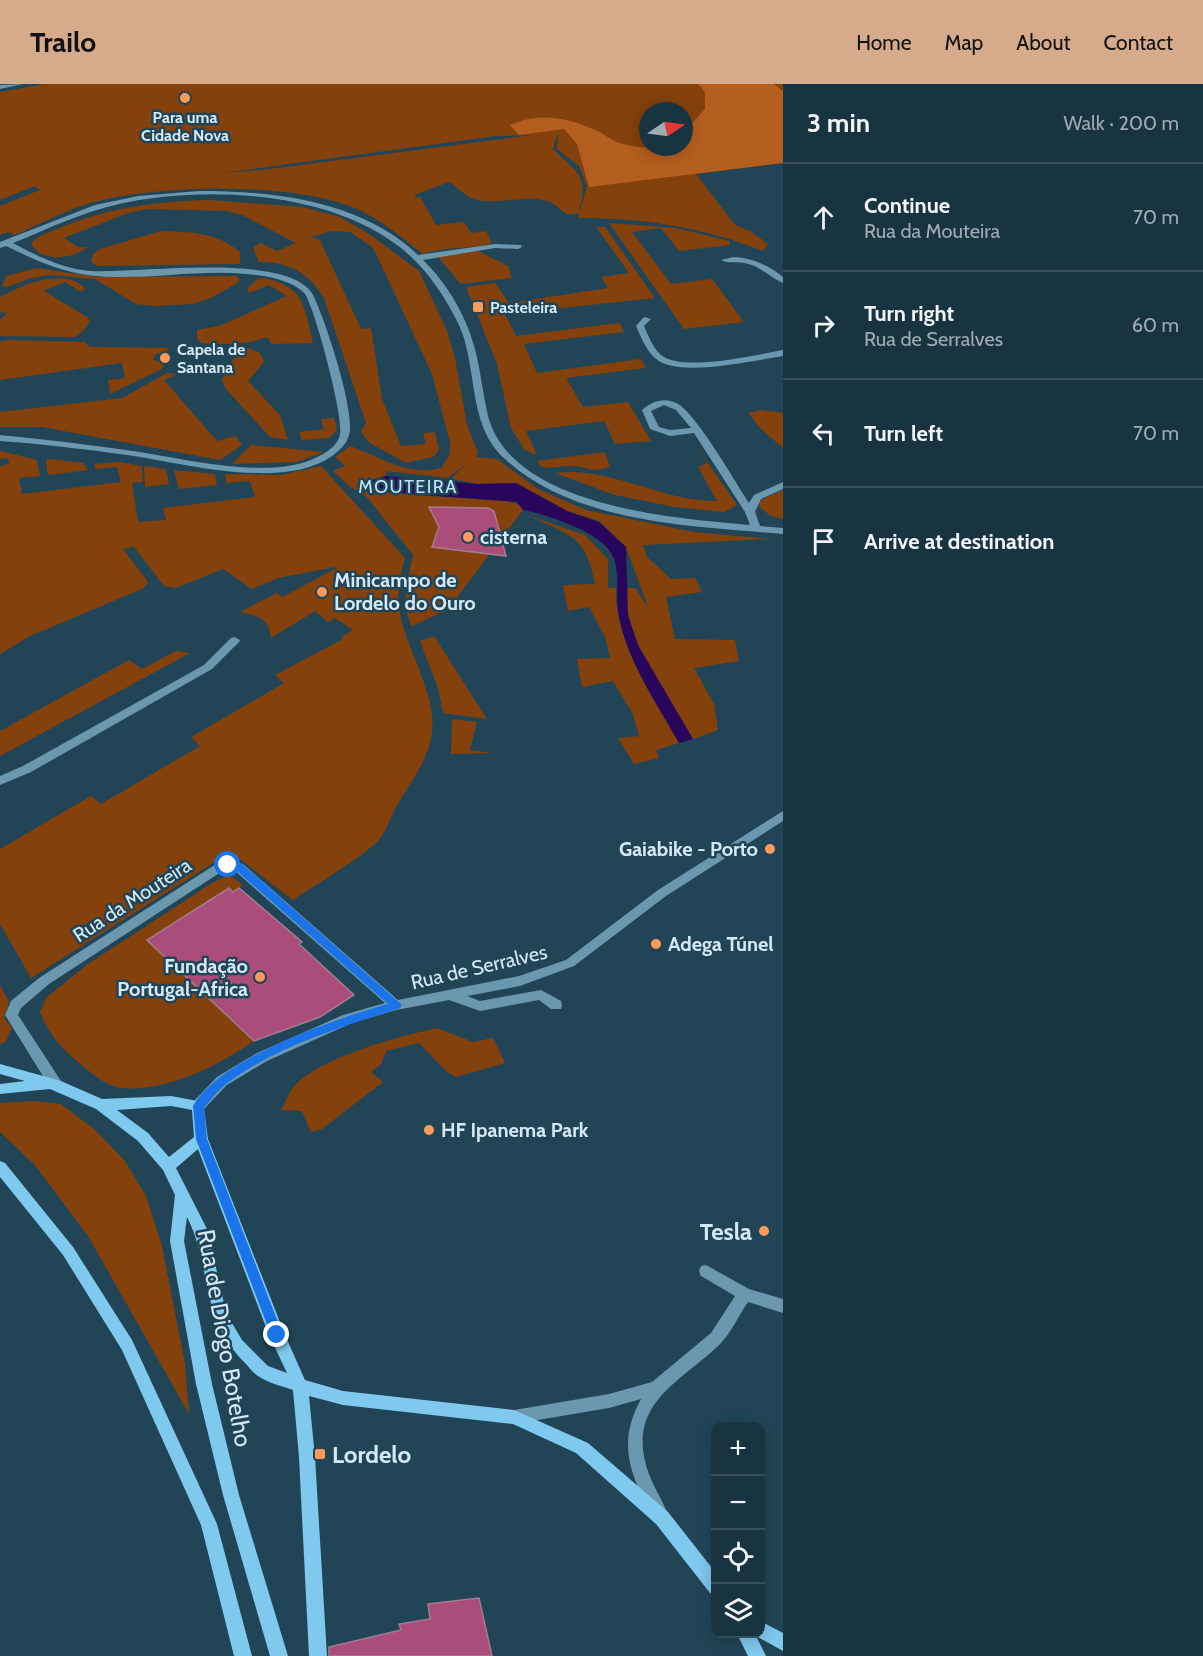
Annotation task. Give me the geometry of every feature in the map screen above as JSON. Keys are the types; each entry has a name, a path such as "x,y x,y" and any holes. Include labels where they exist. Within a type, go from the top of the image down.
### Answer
{"main road":[{"path":"0,1069 56,1085 101,1105 143,1137 168,1166 201,1231 217,1304 237,1345 263,1371 300,1386 343,1398 514,1417 582,1448 662,1518 714,1584"},
{"path":"0,1089 56,1085"},
{"path":"101,1105 171,1101 198,1106 201,1139 277,1335 300,1386 307,1457 318,1656"},
{"path":"168,1166 201,1139"},
{"path":"0,1167 68,1251 127,1345 209,1524 243,1656"},
{"name":"Rua de Diogo Botelho","path":"182,1195 177,1240 204,1384 231,1495 279,1656"},
{"path":"765,1632 783,1642"},
{"path":"748,1638 757,1656"}],"street":[{"path":"0,87 20,84"},
{"path":"2,245 82,212 137,198 169,194 238,194 301,201 345,212 366,222 417,258 442,288 464,326 471,346 485,419 494,442 520,468 554,488 618,509 654,516 783,531"},
{"path":"0,438 81,446 224,468 271,469 298,467 320,460 342,442 346,433 339,395 314,303 307,291 297,283 253,271 88,273 49,263 2,245"},
{"path":"417,258 495,246 518,247"},
{"path":"725,260 748,260 762,265 783,281"},
{"path":"647,319 640,326 644,334 660,358 670,364 687,366 783,353"},
{"path":"696,430 662,432 655,429 646,410 655,405 676,405 696,430 750,512 756,529"},
{"path":"750,512 757,497 783,485"},
{"path":"0,781 27,769 208,667 235,640"},
{"name":"Rua de Serralves","path":"198,1106 222,1081 262,1057 348,1019 396,1005 520,981 570,963 662,893 783,815"},
{"name":"Rua da Mouteira","path":"56,1085 11,1015 16,1005 44,981 217,868 228,865 239,867 396,1005"},
{"path":"452,995 480,1006 542,995 556,1005"},
{"path":"706,1271 745,1294 783,1306"},
{"path":"662,1518 641,1478 636,1460 637,1426 656,1388 716,1338 745,1294"},
{"path":"514,1417 609,1401 656,1388"}],"shaded area":[{"path":"45,84 783,84 783,163 696,174 735,225 750,231 768,244 763,251 695,230 649,222 578,218 587,186 579,166 557,149 558,135 553,149 575,170 582,182 579,213 565,213 551,203 538,199 480,200 466,195 449,182 417,194 414,198 420,197 436,225 464,222 471,233 486,231 492,243 423,254 367,214 340,203 307,195 228,189 149,192 87,204 15,235 9,232 0,235 0,206 40,190 35,186 0,200 0,92","holes":["533,135 223,173 496,136"]},
{"path":"698,84 774,84 783,91 783,163 589,187 577,144 564,129 519,135 510,125 532,118 563,119 598,131 617,142 639,147 639,156 693,156 693,122 705,109 705,92"},
{"path":"210,200 303,207 340,217 369,234 419,271 447,331 455,358 467,425 478,453 476,457 497,459 538,489 586,510 694,532 770,539 643,545 647,557 671,579 695,578 702,592 666,597 675,639 735,640 739,661 694,668 714,704 718,730 693,739 648,668 632,629 627,588 635,588 648,607 626,547 599,521 567,511 516,483 478,484 451,479 466,464 448,478 387,471 385,476 367,482 415,495 507,501 522,506 523,510 455,600 442,612 412,626 408,617 406,600 413,555 366,496 349,486 333,471 345,466 335,457 350,446 405,468 417,470 441,468 450,454 450,442 432,374 372,247 350,232 332,231 311,237 320,240 361,329 371,328 382,399 401,446 426,444 423,433 435,432 439,450 433,457 406,463 370,443 361,432 366,423 324,298 311,281 297,270 280,264 259,262 253,247 261,243 277,251 296,243 242,215 226,211 150,209 131,212 64,238 78,247 87,247 75,254 50,256 42,254 31,244 48,232 96,215 152,204"},
{"path":"609,223 676,228 729,241 730,245 679,251 661,228 632,232 671,284 712,279 744,322 684,329"},
{"path":"596,227 605,227 655,298 505,314 516,336 619,323 624,332 524,344 537,373 641,359 646,368 566,378 583,407 628,402 651,441 615,444 604,421 526,431 536,453 533,454 524,449 511,428 497,364 466,287 495,283 509,303 608,288 601,277 629,273"},
{"path":"161,231 203,234 222,240 240,252 240,264 98,266 91,262 93,254 100,249"},
{"path":"478,251 508,266 512,278 461,284 438,257"},
{"path":"37,268 97,277 238,276 239,282 211,298 193,304 153,306 136,304 95,279 50,275 31,278 7,287 2,286 6,276"},
{"path":"264,278 278,282 295,293 304,309 313,343 271,344 269,338 266,338 250,342 213,344 201,343 197,339 197,330 219,326 287,296 269,285 249,293 247,289 257,279"},
{"path":"46,279 72,280 85,289 81,292 65,282 44,291 87,317 90,321 83,331 74,337 0,336 0,320 7,313 0,312 0,297 27,284"},
{"path":"1,341 85,342 90,347 168,348 167,354 157,353 152,360 165,362 162,369 110,394 108,380 125,378 122,363 0,380"},
{"path":"245,347 260,353 264,362 248,381 280,415 288,440 270,437 225,388 222,380 239,349"},
{"path":"167,373 178,374 164,380 217,441 236,436 242,445 220,460 42,427 0,427 0,412 122,398"},
{"path":"761,410 783,413 783,448 760,428 748,413"},
{"path":"334,418 337,430 329,438 302,440 299,432 324,429 321,419"},
{"path":"692,440 737,505 724,512 675,507 615,495 555,473 576,472 596,475 676,496 717,501 698,467 707,463"},
{"path":"251,445 324,452 297,462 232,464"},
{"path":"0,451 37,460 40,476 19,478 22,494 121,482 117,467 95,469 95,464 120,462 142,466 143,482 132,483 138,522 166,520 163,508 255,497 250,481 226,483 225,474 281,475 321,466 405,558 398,595 400,611 431,708 431,739 427,752 385,831 376,843 346,866 293,900 236,856 221,858 31,978 0,924 0,849 91,796 101,804 200,746 191,737 284,683 275,675 343,639 341,637 353,630 335,618 328,622 315,611 271,638 268,626 262,619 240,612 277,593 282,597 335,569 338,570 335,567 278,578 252,589 223,569 176,588 164,586 134,547 123,549 146,579 148,583 144,588 28,637 0,654 0,466 9,464 8,458 0,459"},
{"path":"605,452 610,467 598,470 577,466 541,467 537,461"},
{"path":"46,460 83,463 88,470 48,475"},
{"path":"144,466 166,469 169,484 145,487"},
{"path":"174,470 215,474 217,485 179,489"},
{"path":"385,476 478,484 516,483 567,511 599,522 626,547 628,615 638,645 693,739 679,743 634,663 618,611 615,564 609,550 602,543 570,524 523,510 517,502 384,492 364,488 367,482"},
{"path":"783,490 783,519 771,516 759,507 761,500"},
{"path":"526,515 585,535 608,559 608,588 616,588 621,628 628,648 679,743 656,750 659,758 634,764 618,738 639,736 633,714 613,681 582,687 577,659 610,658 606,639 589,607 568,611 563,585 595,584 591,567 580,545 573,538"},
{"path":"434,636 487,719 443,713 438,688 420,641"},
{"path":"176,651 190,653 0,756 0,731 129,660 142,669"},
{"path":"452,719 477,722 470,750 492,753 451,754"},
{"path":"229,875 243,885 233,892 229,888 147,940 254,1041 208,1068 156,1086 121,1088 104,1082 72,1057 51,1033 40,1012 47,997 88,964 212,883"},
{"path":"0,985 9,1002 4,1018 12,1028 5,1042 0,1044"},
{"path":"437,1028 473,1042 493,1038 505,1063 456,1077 447,1072 419,1043 386,1051 381,1064 371,1072 383,1082 322,1129 311,1132 302,1111 281,1110 292,1089 303,1078 338,1058"},
{"path":"34,1101 61,1104 94,1129 125,1161 146,1196 162,1246 185,1364 189,1414 88,1236 35,1165 0,1132 0,1103"}],"building":[{"name":"cisterna","path":"429,507 488,508 494,511 506,556 432,547 439,527"},
{"name":"Fundação Portugal-Africa","path":"229,888 233,892 239,888 302,942 299,944 354,995 320,1017 254,1041 147,940"},
{"path":"479,1598 492,1656 329,1656 329,1647 401,1630 399,1624 430,1619 428,1604"}],"place":[{"name":"Para uma Cidade Nova","path":"185,98"},
{"name":"Pasteleira","path":"478,307"},
{"name":"Capela de Santana","path":"165,358"},
{"name":"cisterna","path":"468,537"},
{"name":"Minicampo de Lordelo do Ouro","path":"322,592"},
{"name":"Gaiabike - Porto","path":"770,849"},
{"name":"Adega Túnel","path":"656,944"},
{"name":"Fundação Portugal-Africa","path":"260,977"},
{"name":"HF Ipanema Park","path":"429,1130"},
{"name":"Tesla","path":"764,1231"},
{"name":"Lordelo","path":"320,1454"}],"district":[{"name":"MOUTEIRA","path":"408,487"}],"route":[{"path":"228,865 239,867 396,1005 348,1019 262,1057 222,1081 198,1106 201,1139 277,1335"}]}
